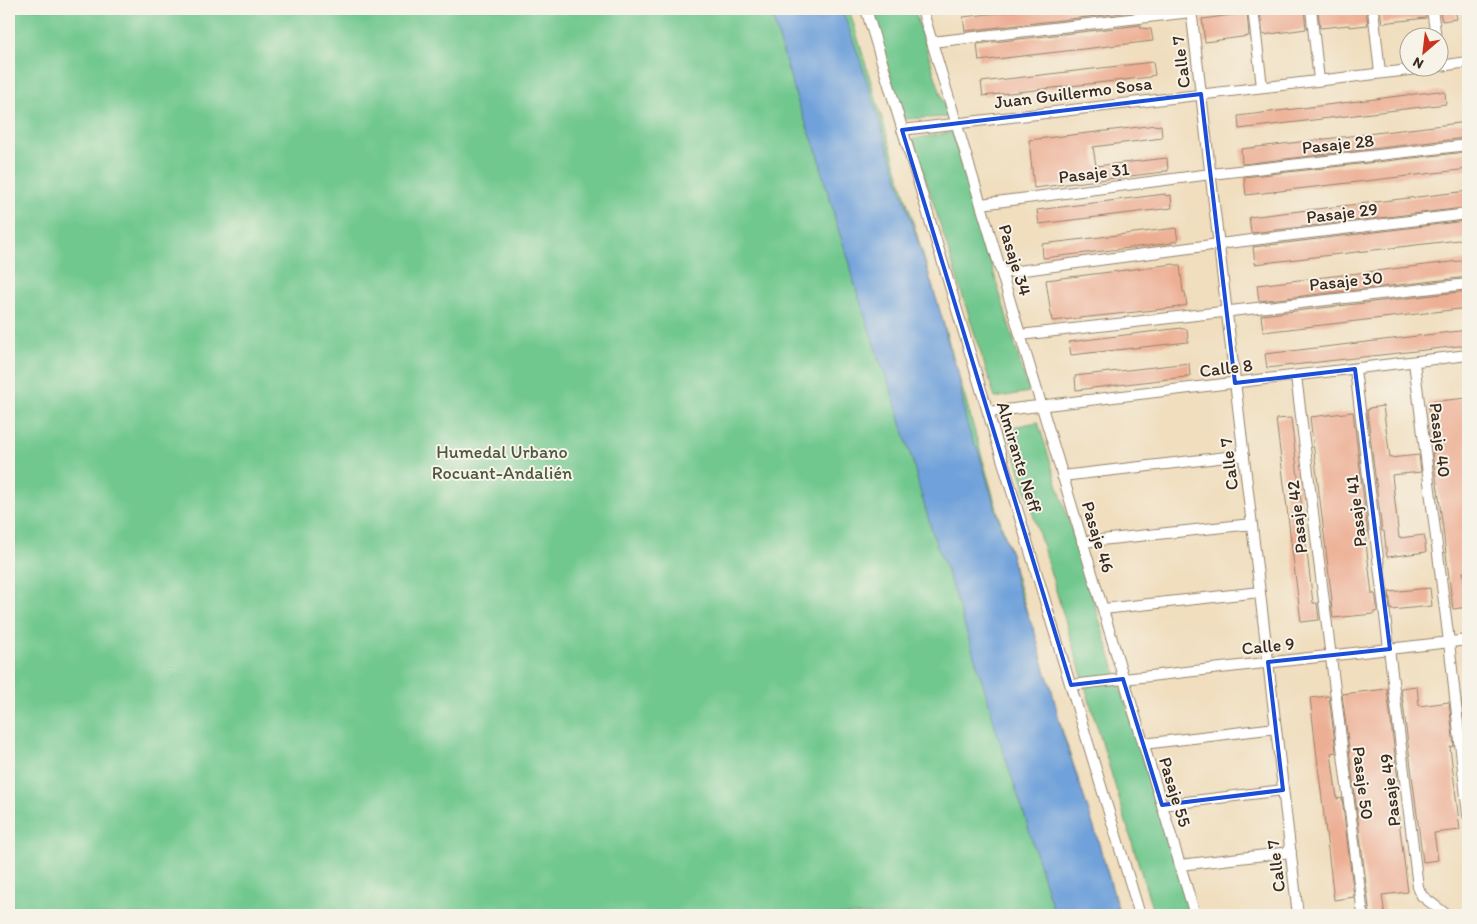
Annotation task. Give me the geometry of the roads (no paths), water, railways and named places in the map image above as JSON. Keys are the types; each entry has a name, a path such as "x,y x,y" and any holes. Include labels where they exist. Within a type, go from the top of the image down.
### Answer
{"street":[{"name":"Almirante Neff","path":"866,9 1140,915"},
{"name":"Pasaje 34","path":"922,9 1041,406"},
{"path":"1253,9 1262,87"},
{"path":"1311,9 1319,80"},
{"path":"1373,9 1380,73"},
{"path":"1432,9 1435,28"},
{"path":"932,42 1191,11"},
{"name":"Calle 7","path":"1191,11 1298,915"},
{"path":"1450,65 1468,62"},
{"name":"Juan Guillermo Sosa","path":"902,130 1400,71"},
{"name":"Pasaje 28","path":"1210,174 1468,145"},
{"name":"Pasaje 31","path":"981,204 1210,174"},
{"name":"Pasaje 29","path":"1002,273 1219,244 1468,214"},
{"name":"Pasaje 30","path":"1020,335 1468,284"},
{"name":"Calle 8","path":"988,412 1468,355"},
{"name":"Pasaje 40","path":"1414,362 1449,642 1468,815"},
{"name":"Pasaje 41","path":"1356,368 1390,649"},
{"name":"Pasaje 42","path":"1296,376 1330,655"},
{"name":"Pasaje 46","path":"1041,406 1123,679"},
{"path":"1062,476 1244,455"},
{"path":"1082,542 1252,524"},
{"path":"1102,609 1260,592"},
{"name":"Calle 9","path":"1071,685 1468,640"},
{"name":"Pasaje 49","path":"1390,649 1418,888 1422,896 1446,915"},
{"name":"Pasaje 50","path":"1330,655 1363,915"},
{"name":"Pasaje 55","path":"1123,679 1195,915"},
{"path":"1143,744 1276,728"},
{"path":"1162,805 1284,790"},
{"path":"1180,866 1291,852"}],"water":[{"path":"770,9 842,9 940,311 950,351 958,371 966,421 979,453 1001,527 1012,556 1019,593 1035,633 1061,728 1120,915 1055,915 947,571 934,538 889,384 879,360 854,283 822,173 820,160 798,103"}],"park label":[{"name":"Humedal Urbano Rocuant-Andalién","path":"502,462"}]}
